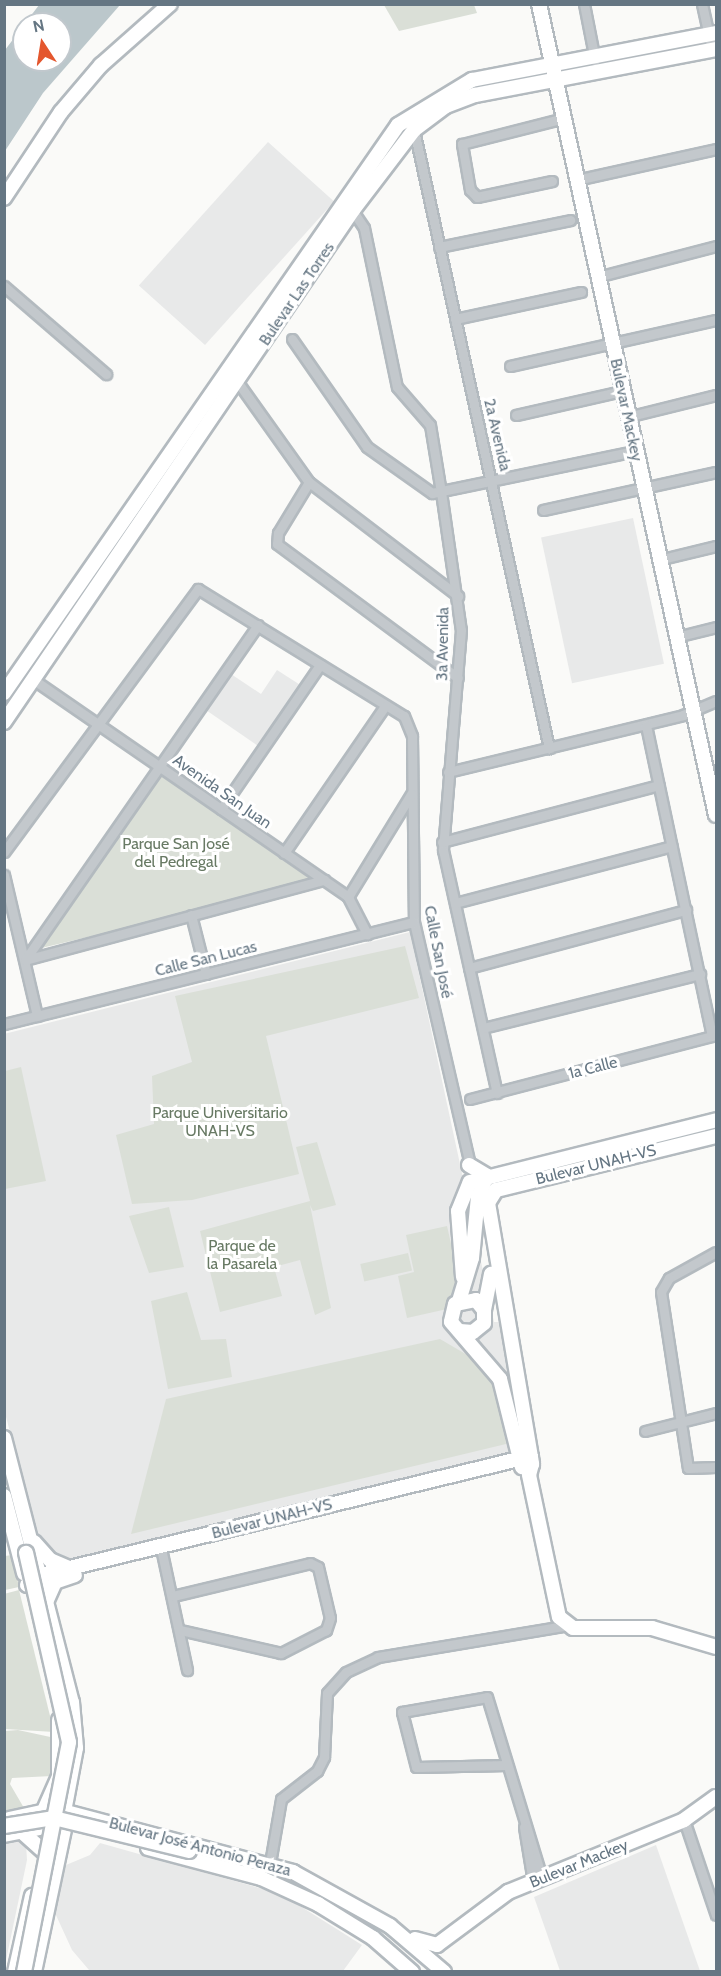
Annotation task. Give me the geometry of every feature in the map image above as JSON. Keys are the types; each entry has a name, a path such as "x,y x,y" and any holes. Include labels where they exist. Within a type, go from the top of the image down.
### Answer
{"main road":[{"path":"4,198 61,112 101,65 170,4"},
{"name":"Bulevar Mackey","path":"538,4 658,560 717,815"},
{"name":"Bulevar Las Torres","path":"4,693 344,196 409,116 459,84 552,63 713,34"},
{"name":"Bulevar Las Torres","path":"4,722 39,684 353,210 414,130 458,100 506,88 714,50"},
{"path":"502,74 506,88"},
{"name":"Bulevar UNAH-VS","path":"482,1177 717,1120"},
{"name":"Bulevar UNAH-VS","path":"27,1586 41,1575 69,1568 527,1464 488,1203 496,1190 717,1136"},
{"path":"469,1165 482,1177 477,1197 472,1258 463,1277 459,1301 450,1314 460,1331 500,1379 527,1464 564,1626 652,1628 717,1647"},
{"path":"460,1331 473,1332 485,1314 495,1258"},
{"path":"459,1301 476,1300 507,1340"},
{"path":"4,1438 10,1499 27,1586 61,1727 58,1777 44,1810 46,1828 43,1851 15,1971"},
{"path":"10,1499 27,1553 69,1742 24,1971"},
{"path":"10,1499 30,1536 50,1560 69,1568"},
{"name":"Bulevar UNAH-VS","path":"47,1600 52,1585 62,1579 226,1534"},
{"path":"30,1536 75,1725 74,1768 67,1819 34,1971"},
{"name":"Bulevar Mackey","path":"446,1939 495,1899 684,1820 717,1797"},
{"path":"4,1820 44,1810 67,1819"},
{"path":"4,1834 46,1828 67,1819"},
{"name":"Bulevar José Antonio Peraza","path":"67,1819 270,1863 329,1889 401,1934 444,1971"},
{"name":"Bulevar José Antonio Peraza","path":"67,1819 246,1873 318,1904 373,1938 412,1971"},
{"path":"4,1826 64,1820 230,1860 254,1859"},
{"path":"21,1831 43,1851"},
{"path":"230,1860 246,1873"},
{"path":"401,1934 425,1946 446,1939"},
{"path":"446,1939 440,1959 450,1971"}],"street":[{"path":"584,4 597,72"},
{"path":"702,4 713,34 714,50"},
{"path":"552,181 474,196 464,141 564,118"},
{"name":"2a Avenida","path":"414,130 549,748"},
{"path":"576,180 717,149"},
{"name":"3a Avenida","path":"344,196 364,228 397,387 430,424 458,596 458,678 442,842 497,1093"},
{"path":"439,247 570,220"},
{"path":"597,277 717,246"},
{"path":"4,286 106,374"},
{"path":"455,319 581,292"},
{"path":"510,366 717,320"},
{"path":"292,339 367,447 427,491 441,492 635,451"},
{"path":"228,367 237,383 309,482 458,596"},
{"path":"516,415 622,391"},
{"path":"627,417 717,395"},
{"path":"543,510 717,472"},
{"path":"309,482 278,533 277,544 458,678"},
{"path":"658,560 717,546"},
{"path":"4,852 198,589 385,706 284,853"},
{"path":"25,960 161,768 258,625"},
{"path":"676,637 717,627"},
{"path":"221,809 320,665"},
{"name":"Avenida San Juan","path":"39,684 348,897 367,934"},
{"path":"448,772 646,724 717,701"},
{"name":"Calle San José","path":"385,706 410,725 414,922 464,1101 469,1165"},
{"path":"646,724 715,1035"},
{"path":"442,842 659,785"},
{"path":"348,897 411,794"},
{"path":"455,903 672,846"},
{"path":"4,875 37,1016"},
{"path":"25,960 324,880"},
{"path":"469,968 686,910"},
{"path":"191,915 206,974"},
{"name":"Calle San Lucas","path":"4,1024 414,922"},
{"path":"483,1028 700,974"},
{"name":"1a Calle","path":"464,1101 715,1035"},
{"path":"717,1252 663,1286 688,1468 717,1467"},
{"path":"645,1431 717,1413"},
{"path":"162,1553 187,1670"},
{"path":"173,1596 310,1563 318,1567 330,1618 326,1630 281,1653 180,1630"},
{"path":"270,1863 281,1799 321,1764 327,1693 346,1672 378,1657 564,1626"},
{"path":"507,1765 416,1767 402,1712 487,1697 524,1822 538,1880"},
{"path":"684,1820 713,1893 716,1914"}],"shaded area":[{"path":"39,5 120,5 72,60 72,12 34,12"},
{"path":"12,41 12,72 61,72 43,93 5,151 5,50"},
{"path":"268,142 334,202 205,345 139,285"},
{"path":"633,518 664,664 572,683 541,538"},
{"path":"277,670 305,688 261,748 203,708 228,672 261,694"},
{"path":"410,932 494,1322 502,1322 521,1457 46,1570 5,1413 4,1034"},
{"path":"18,1837 26,1844 27,1860 5,1965 5,1839"},
{"path":"100,1843 281,1894 362,1945 343,1971 89,1970 72,1950 55,1913 66,1865 90,1855"},
{"path":"656,1845 700,1971 560,1971 534,1897"}],"green space":[{"path":"384,5 474,5 477,13 399,31"},
{"name":"Parque San José del Pedregal","path":"161,768 316,883 33,950"},
{"name":"Parque Universitario UNAH-VS","path":"405,946 419,998 266,1036 299,1174 192,1200 132,1204 116,1135 154,1124 152,1076 192,1062 175,996"},
{"path":"21,1067 46,1181 5,1189 5,1071"},
{"name":"Parque de la Pasarela","path":"317,1142 336,1205 313,1211 310,1205 331,1308 315,1315 300,1260 274,1267 282,1296 220,1312 200,1231 310,1201 296,1147"},
{"path":"169,1207 184,1267 149,1273 129,1216"},
{"path":"447,1226 465,1305 407,1318 398,1276 414,1272 406,1235"},
{"path":"408,1253 412,1271 364,1282 360,1264"},
{"path":"187,1292 201,1340 226,1339 232,1377 168,1389 151,1301"},
{"path":"440,1339 469,1356 499,1390 506,1444 131,1534 166,1399"},
{"path":"12,1555 19,1587 5,1590 5,1556"},
{"path":"19,1590 54,1732 5,1729 4,1594"},
{"path":"18,1730 55,1738 52,1776 12,1778 10,1784 24,1808 5,1813 5,1731"}]}
